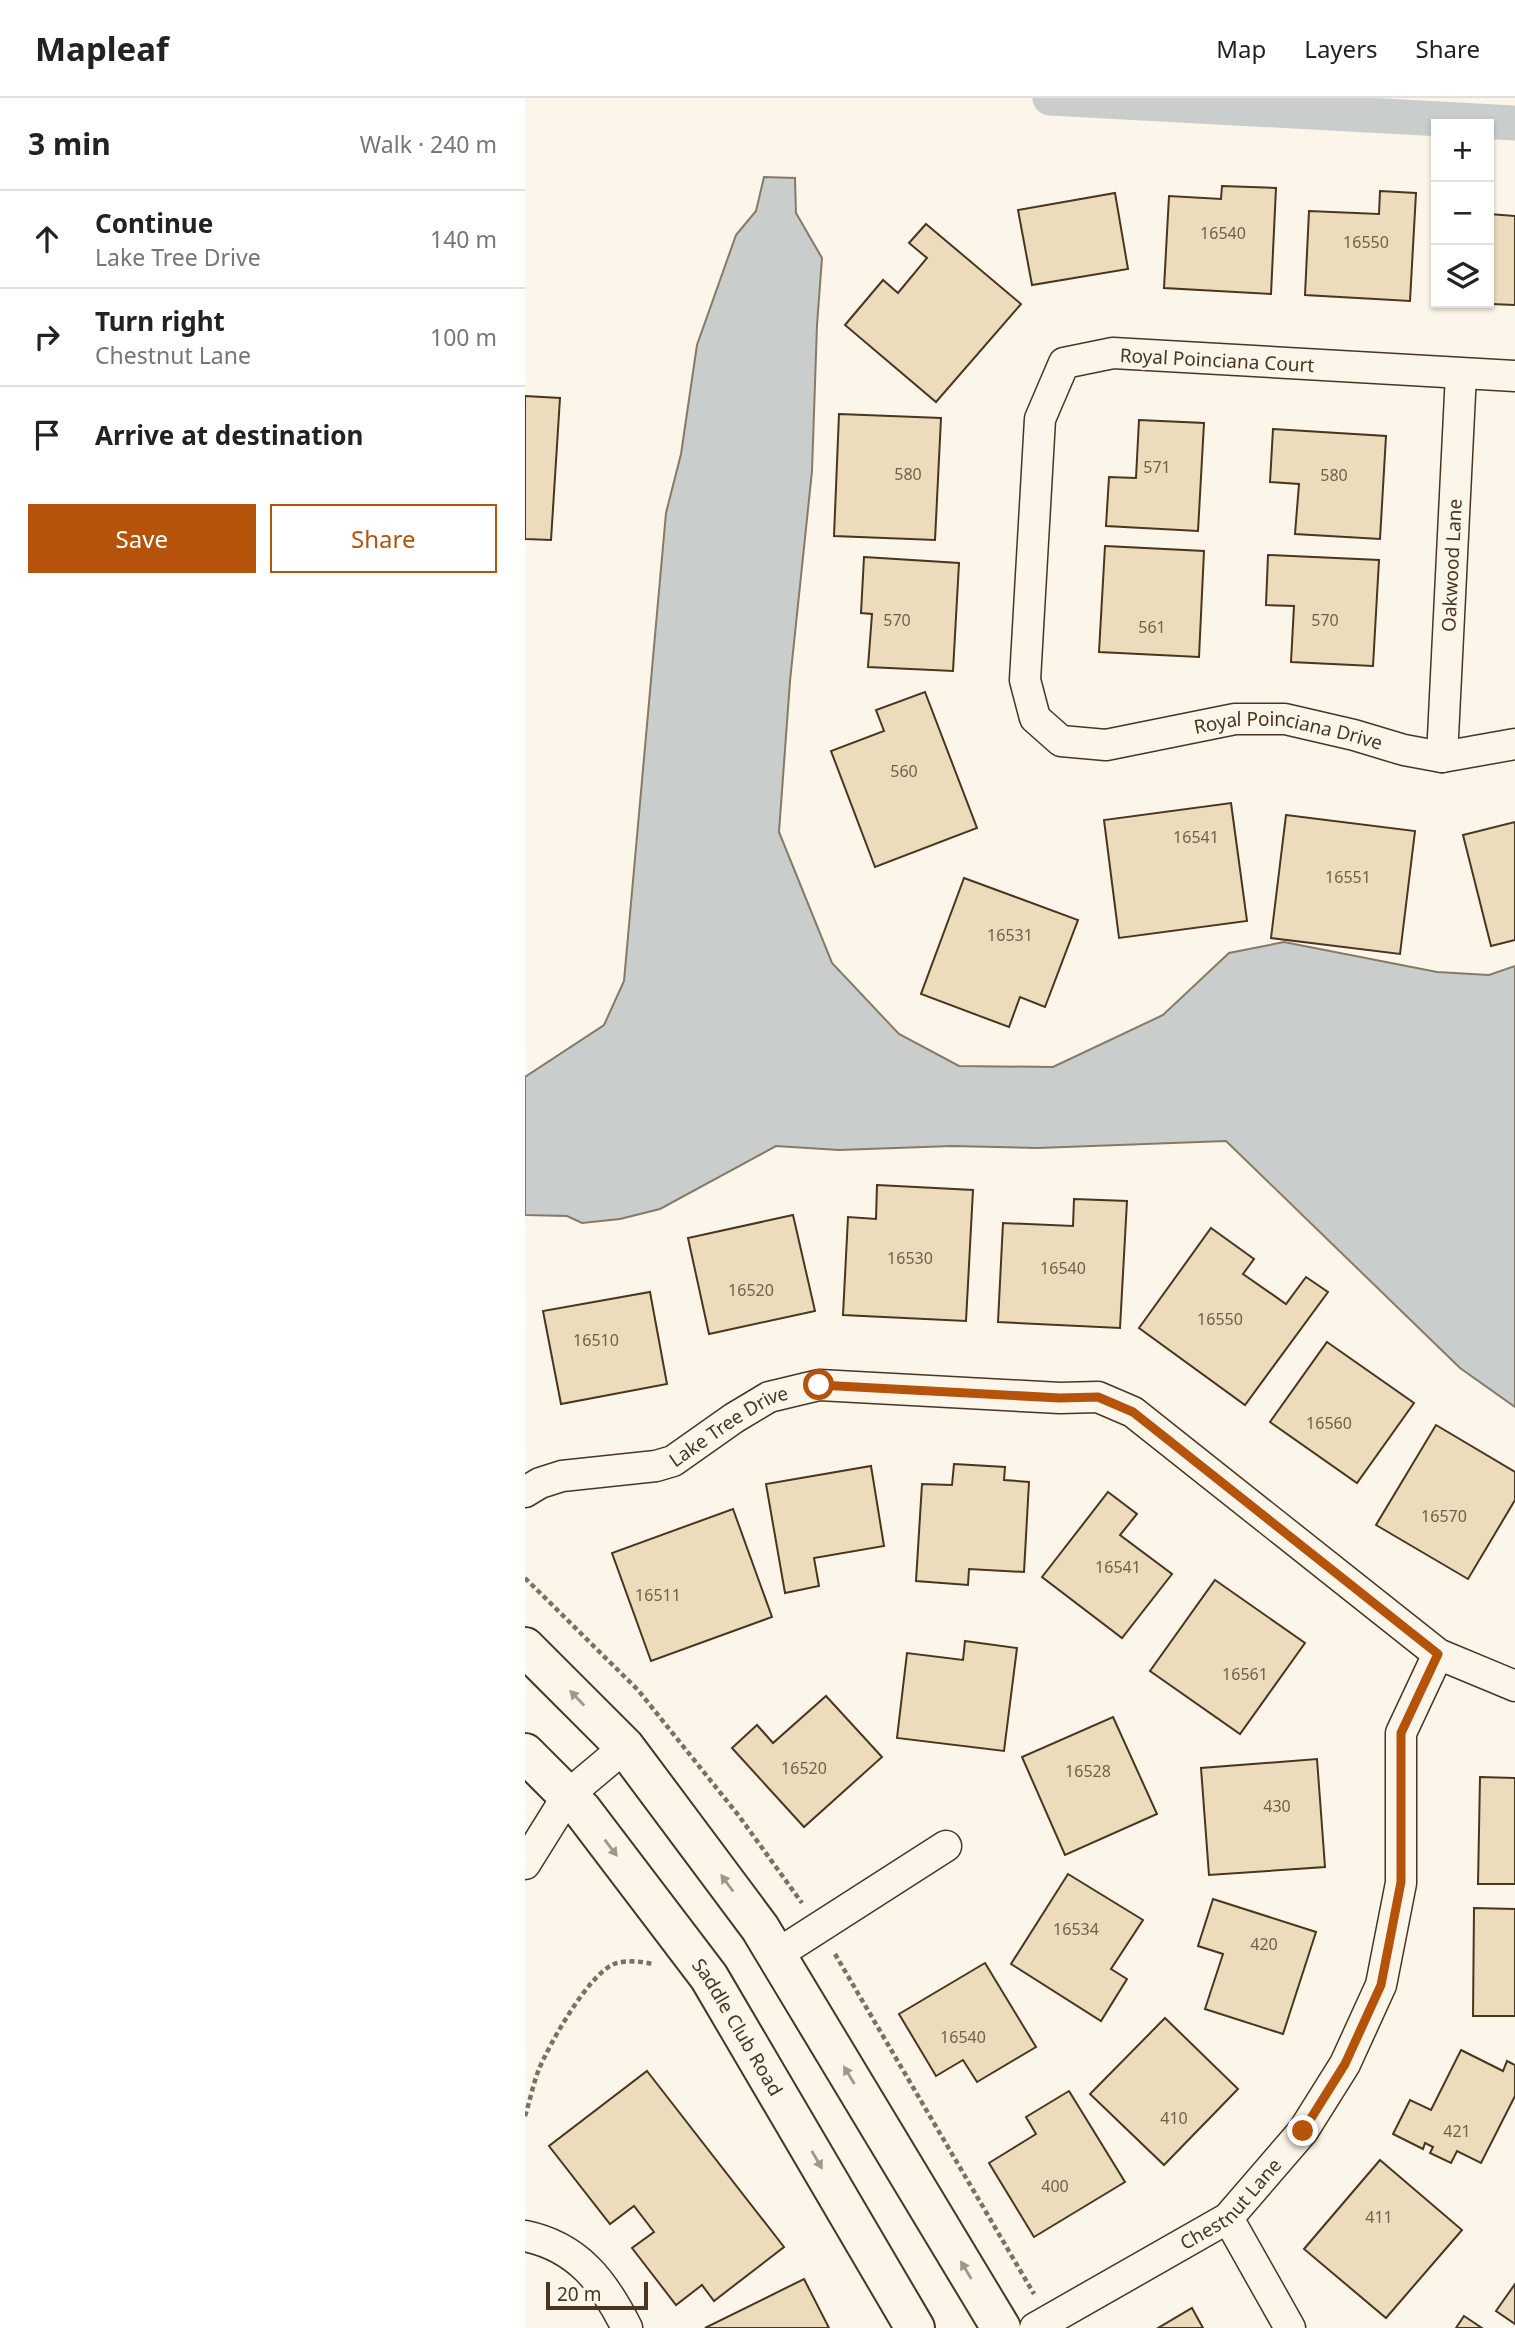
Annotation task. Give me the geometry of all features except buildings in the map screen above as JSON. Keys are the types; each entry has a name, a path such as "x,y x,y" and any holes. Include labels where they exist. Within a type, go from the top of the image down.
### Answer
{"street":[{"name":"Royal Poinciana Court","path":"1061,741 1035,718 1025,680 1040,419 1064,363 1113,353 1515,376"},
{"name":"Oakwood Lane","path":"1442,757 1461,374"},
{"name":"Royal Poinciana Drive","path":"1061,741 1106,745 1235,719 1285,719 1404,750 1442,757 1515,744"},
{"name":"Lake Tree Drive","path":"525,1492 562,1476 656,1466 673,1461 769,1397 819,1385 1060,1398 1098,1397 1133,1412 1438,1654 1515,1686"},
{"path":"525,1647 625,1746 744,1906 1001,2328"},
{"name":"Chestnut Lane","path":"1035,2328 1228,2218 1303,2131 1345,2064 1381,1985 1401,1882 1401,1733 1438,1654"},
{"path":"525,1864 568,1796 625,1746"},
{"name":"Saddle Club Road","path":"525,1752 582,1810 709,1977 915,2328"},
{"path":"776,1955 946,1846"},
{"path":"1228,2218 1290,2328"},
{"path":"525,2236 565,2251 595,2275 615,2303 627,2328"}],"path":[{"path":"525,2116 539,2069 575,2005 598,1975 615,1964 640,1961 653,1964"}],"shaded area":[{"path":"764,177 795,178 796,213 822,258 812,471 790,681 779,832 832,963 899,1034 959,1066 1053,1067 1163,1015 1229,953 1284,942 1437,972 1489,975 1515,966 1515,1407 1460,1368 1226,1141 1038,1148 952,1146 839,1150 776,1146 660,1209 620,1219 582,1223 567,1216 525,1215 525,1077 604,1025 624,981 666,513 681,454 697,345 736,235 756,211"}],"waterway":[{"path":"1050,98 1515,123"}],"route":[{"path":"819,1385 1060,1398 1098,1397 1133,1412 1438,1654 1401,1733 1401,1882 1381,1985 1345,2064 1303,2131"}]}
